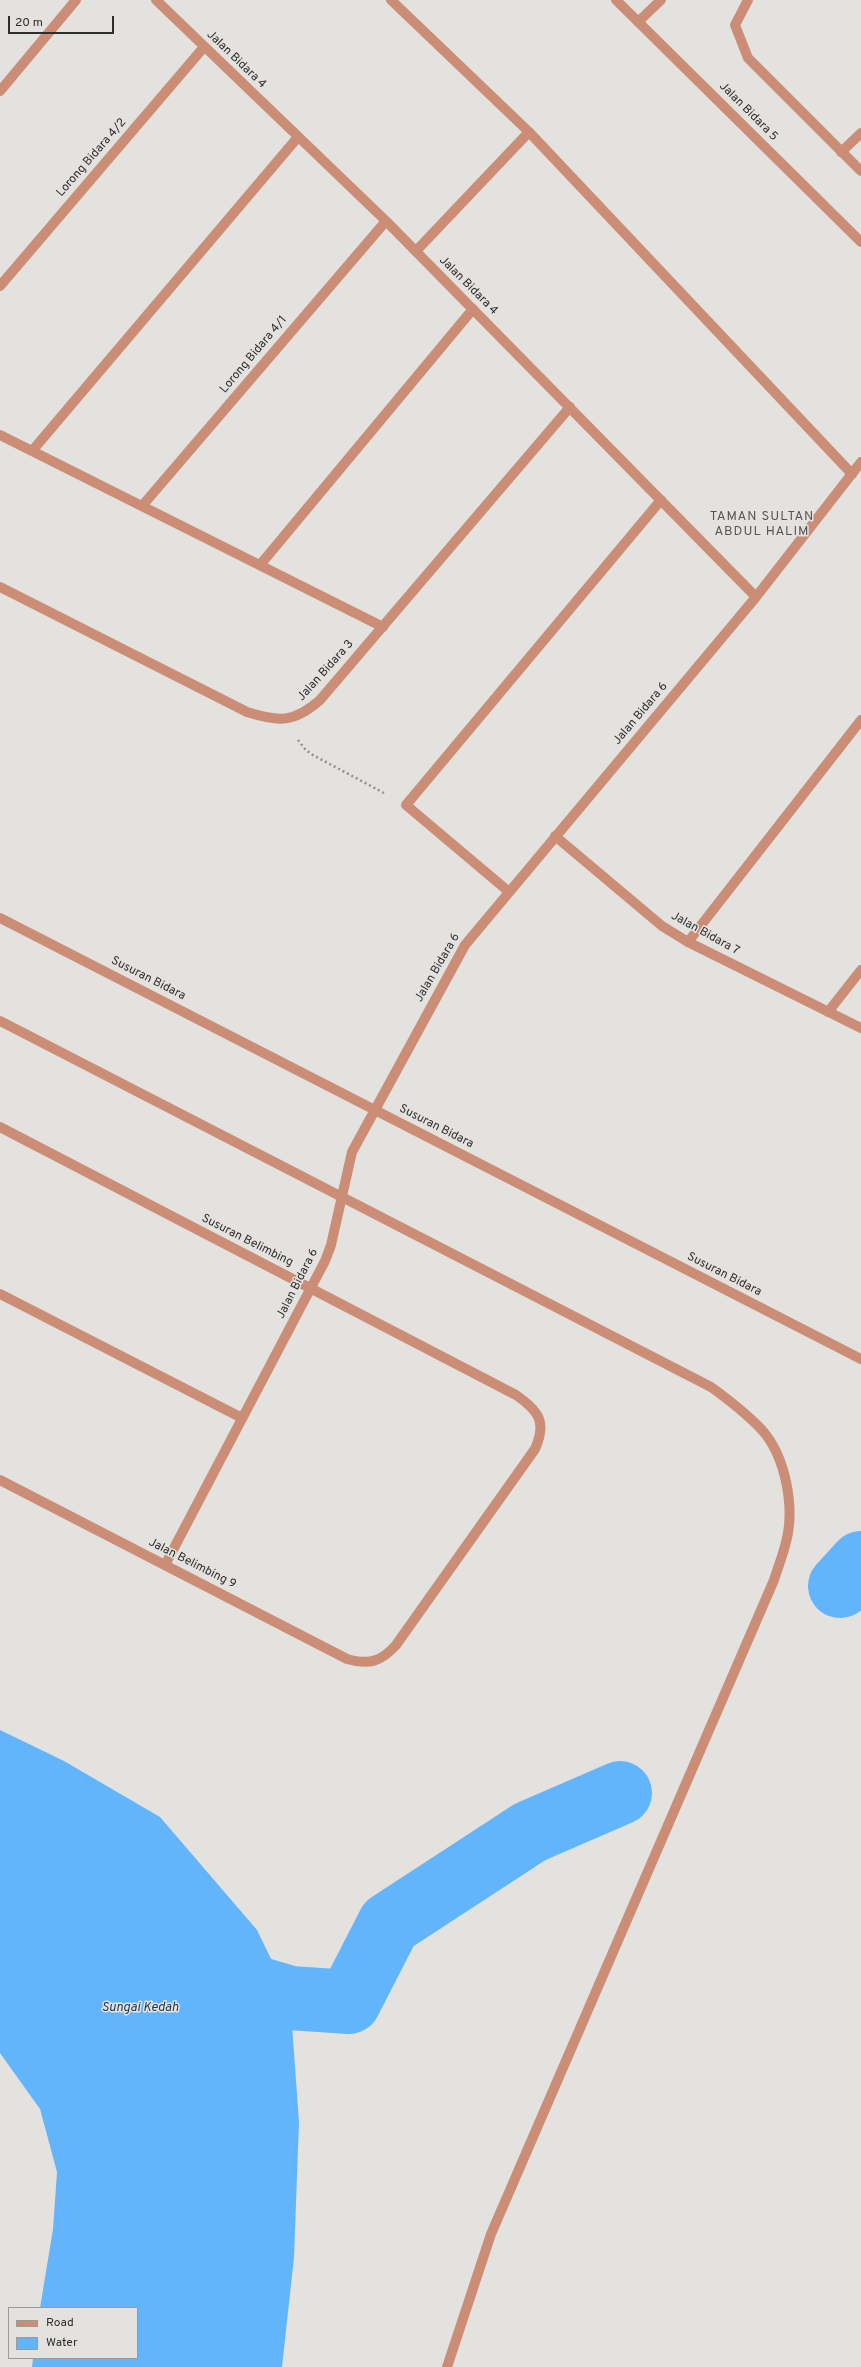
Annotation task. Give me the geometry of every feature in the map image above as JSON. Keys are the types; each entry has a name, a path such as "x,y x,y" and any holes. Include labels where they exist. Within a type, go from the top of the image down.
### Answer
{"street":[{"path":"0,90 76,0"},
{"name":"Jalan Bidara 4","path":"156,0 386,221 756,597"},
{"path":"391,0 529,132 852,474"},
{"name":"Jalan Bidara 5","path":"616,0 861,242"},
{"path":"638,22 661,0"},
{"path":"748,0 736,25 748,58 861,171"},
{"name":"Lorong Bidara 4/2","path":"0,286 204,47"},
{"path":"416,251 529,132"},
{"path":"842,152 861,133"},
{"path":"32,451 298,137"},
{"name":"Lorong Bidara 4/1","path":"142,506 386,221"},
{"path":"260,565 473,310"},
{"name":"Jalan Bidara 3","path":"0,587 248,712 268,718 288,720 306,712 320,700 570,407"},
{"path":"0,435 383,627"},
{"name":"Jalan Bidara 6","path":"165,1565 329,1253 352,1152 450,969 465,945 508,891 756,597 861,462"},
{"path":"508,891 406,805 662,500"},
{"path":"688,942 861,720"},
{"name":"Jalan Bidara 7","path":"555,836 662,926 688,942 861,1028"},
{"name":"Susuran Bidara","path":"0,918 861,1358"},
{"path":"828,1012 861,970"},
{"path":"0,1021 711,1387 738,1407 763,1431 782,1465 790,1503 787,1542 774,1580 491,2234 446,2367"},
{"name":"Susuran Belimbing","path":"0,1127 516,1395 530,1404 540,1418 542,1433 535,1449 396,1645 387,1655 374,1663"},
{"path":"0,1294 242,1418"},
{"name":"Jalan Belimbing 9","path":"0,1480 347,1659 361,1663 374,1663"}],"path":[{"path":"288,720 300,744 308,752 406,805"}],"water":[{"name":"Sungai Kedah","path":"0,1730 64,1761 160,1817 257,1930 290,1998 299,2122 294,2257 282,2367 32,2367 33,2359 138,2359 138,2307 40,2307 53,2229 57,2172 40,2109 0,2053"}],"waterway":[{"path":"840,1586 861,1563"},
{"path":"206,1973 290,1998 349,2002 389,1924 530,1832 620,1793"}],"district":[{"name":"TAMAN SULTAN ABDUL HALIM","path":"762,524"}]}
